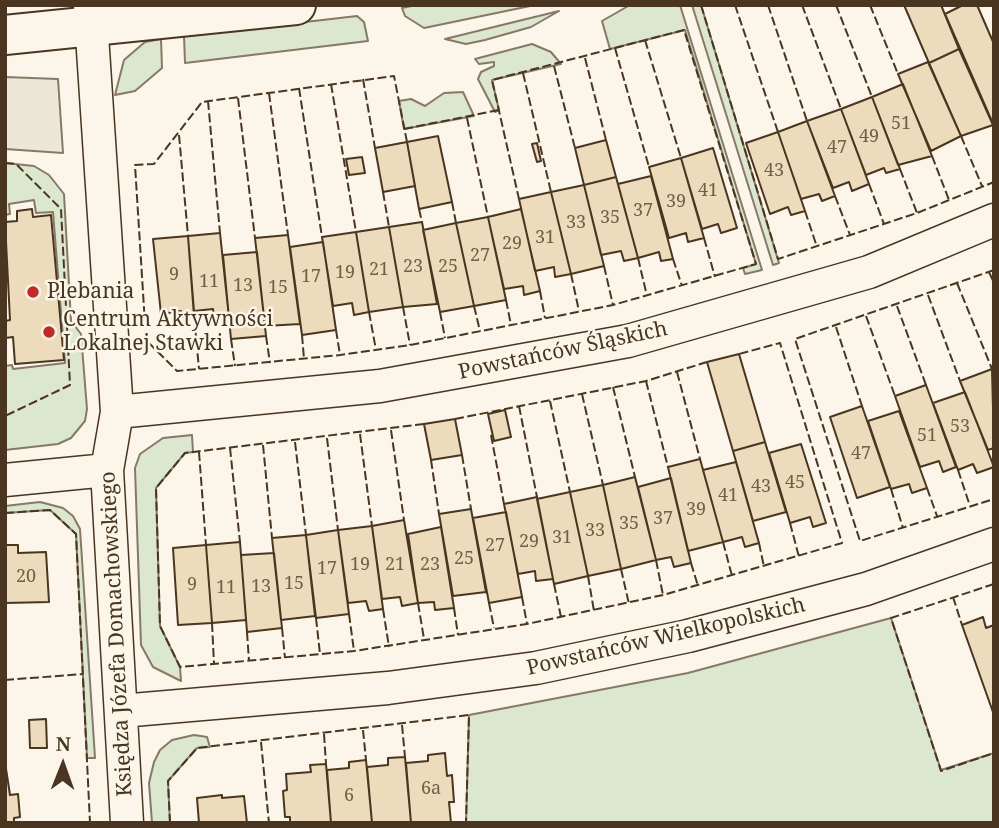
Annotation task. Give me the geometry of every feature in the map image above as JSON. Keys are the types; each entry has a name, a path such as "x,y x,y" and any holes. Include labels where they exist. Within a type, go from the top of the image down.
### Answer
{"street":[{"path":"5,35 91,16 296,5"},
{"name":"Księdza Józefa Domachowskiego","path":"91,16 117,412 107,470 127,823"},
{"name":"Powstańców Śląskich","path":"117,412 380,386 628,341 869,272 994,220"},
{"path":"5,480 107,470"},
{"name":"Powstańców Wielkopolskich","path":"121,711 388,688 548,666 688,636 866,589 994,544"}],"green space":[{"path":"416,5 535,5 424,28 405,16 402,8"},
{"path":"630,5 680,5 762,270 745,274 743,268 756,264 685,30 610,49 602,21"},
{"path":"692,5 701,5 779,263 773,265"},
{"path":"559,11 531,27 485,40 466,44 445,39"},
{"path":"357,16 364,22 368,41 185,63 184,36"},
{"path":"161,39 162,68 135,91 115,95 124,60 145,42"},
{"path":"532,44 551,52 561,64 492,80 499,110 495,112 478,79 481,72 494,66 494,62 479,64 475,59"},
{"path":"463,92 474,116 404,129 399,101 411,99 425,106 444,93"},
{"path":"5,163 34,166 49,175 64,194 71,321 81,334 87,409 85,421 71,438 58,444 5,450 5,366 12,365 13,369 65,363 53,212 36,213 34,200 9,204 10,214 5,215"},
{"path":"192,435 193,452 185,453 156,488 160,626 180,667 181,681 153,667 141,645 135,468 140,454 163,438"},
{"path":"40,502 63,508 73,516 80,529 95,758 87,758 76,534 50,510 5,513 5,506"},
{"path":"891,618 941,770 994,753 994,823 466,823 469,715 688,673"},
{"path":"194,735 207,737 210,747 197,748 168,781 170,823 152,823 149,783 154,762 160,750 172,740"}],"shaded area":[{"path":"5,77 58,79 63,153 5,149"}],"building":[{"path":"904,5 941,5 959,49 929,63"},
{"path":"963,5 977,5 994,44 994,126 945,14"},
{"path":"959,49 993,125 961,136 929,63"},
{"path":"928,62 961,136 931,151 898,74"},
{"path":"903,84 932,156 898,165 872,97"},
{"path":"872,97 900,169 886,173 884,168 866,175 841,109"},
{"path":"841,109 869,184 852,191 849,182 833,188 807,121"},
{"path":"807,121 835,196 822,201 819,194 801,199 778,132"},
{"path":"778,132 805,211 791,215 788,207 770,214 746,143"},
{"path":"438,136 452,202 419,209 407,142"},
{"path":"606,140 616,177 584,185 575,148"},
{"path":"407,142 415,186 383,192 375,148"},
{"path":"537,143 541,161 537,162 532,144"},
{"path":"713,148 737,228 721,233 718,224 702,229 681,158"},
{"path":"362,157 365,173 349,175 346,159"},
{"path":"681,158 704,238 688,242 686,233 669,238 649,167"},
{"path":"651,176 673,259 661,261 659,252 638,258 618,184"},
{"path":"616,177 638,258 624,261 621,251 601,255 584,185"},
{"path":"584,185 604,266 571,274 551,192"},
{"path":"551,192 571,274 555,277 554,267 535,271 519,199"},
{"name":"Plebania","path":"32,209 33,217 51,215 64,360 15,364 13,337 5,338 5,321 10,320 5,222 17,221 17,211"},
{"path":"521,209 540,291 524,295 523,286 504,289 488,217"},
{"path":"488,217 506,300 474,306 456,223"},
{"path":"422,222 437,304 403,307 389,227"},
{"path":"456,223 474,306 440,312 423,230"},
{"path":"389,227 403,307 369,312 356,232"},
{"path":"356,232 369,312 354,315 352,303 333,306 322,237"},
{"path":"220,233 229,318 214,319 213,309 194,311 188,236"},
{"path":"288,235 300,324 265,326 255,238"},
{"path":"188,236 194,316 182,317 181,311 161,314 153,239"},
{"path":"323,242 336,330 302,335 290,247"},
{"path":"257,252 266,336 231,339 223,255"},
{"path":"739,354 765,442 733,451 707,362"},
{"path":"992,369 994,448 988,450 960,381"},
{"path":"926,385 956,467 943,472 939,461 920,467 895,396"},
{"path":"965,392 994,467 977,473 973,464 958,470 933,403"},
{"path":"862,406 890,487 857,498 830,417"},
{"path":"505,410 511,437 494,441 488,414"},
{"path":"899,411 927,488 912,493 909,484 891,489 868,421"},
{"path":"455,419 462,455 431,460 424,424"},
{"path":"765,442 786,512 753,521 733,451"},
{"path":"801,444 826,523 813,527 810,517 790,523 769,453"},
{"path":"700,459 723,542 688,551 668,467"},
{"path":"736,462 759,543 745,547 742,537 723,542 703,470"},
{"path":"635,477 656,560 621,569 603,485"},
{"path":"671,478 691,563 674,567 671,557 656,560 638,487"},
{"path":"603,485 621,569 588,576 570,492"},
{"path":"570,492 588,576 554,584 537,499"},
{"path":"537,497 553,579 536,581 535,571 518,574 504,504"},
{"path":"471,509 486,592 453,596 439,514"},
{"path":"506,512 522,597 489,603 473,518"},
{"path":"404,520 418,603 402,606 400,597 382,599 372,526"},
{"path":"372,526 383,609 369,611 366,601 348,603 338,530"},
{"path":"441,527 454,608 435,610 434,602 418,603 408,534"},
{"path":"338,530 349,614 316,618 306,535"},
{"path":"306,535 315,616 281,620 272,538"},
{"path":"240,542 246,620 212,623 206,545"},
{"path":"5,545 18,545 18,553 46,552 49,602 5,603"},
{"path":"206,545 212,623 178,625 173,548"},
{"path":"274,553 282,628 247,632 241,555"},
{"path":"983,617 986,628 994,625 994,715 962,625"},
{"path":"46,719 47,748 30,748 29,720"},
{"path":"445,753 447,776 452,775 454,802 449,802 451,823 411,823 406,763 428,761 428,755"},
{"path":"405,757 411,823 372,823 367,767 388,765 388,758"},
{"path":"366,760 372,823 331,823 327,770 349,768 349,762"},
{"path":"5,762 10,795 18,794 20,817 14,818 14,823 5,823"},
{"path":"326,764 331,823 290,823 290,817 285,817 283,791 287,790 286,774 311,772 310,765"},
{"path":"222,795 222,798 244,796 247,823 199,823 197,798"}],"fence":[{"path":"701,5 778,259 917,213 994,182"},
{"path":"735,5 778,132"},
{"path":"768,5 807,121"},
{"path":"802,5 841,109"},
{"path":"836,5 872,97"},
{"path":"870,5 898,74"},
{"path":"407,142 394,76 202,102 154,164 135,165 146,340 177,371 340,355 410,345 613,305 756,264 684,30 492,80 519,199"},
{"path":"645,40 681,158"},
{"path":"615,48 649,167"},
{"path":"585,58 606,140"},
{"path":"554,66 575,148"},
{"path":"523,73 551,192"},
{"path":"363,79 375,148"},
{"path":"331,84 356,232"},
{"path":"299,88 322,237"},
{"path":"269,93 288,235"},
{"path":"238,98 255,238"},
{"path":"208,101 220,233"},
{"path":"404,129 499,110"},
{"path":"467,118 488,217"},
{"path":"179,135 188,236"},
{"path":"961,136 982,186"},
{"path":"932,156 949,200"},
{"path":"5,163 16,164 61,209 70,385 5,416"},
{"path":"900,169 917,213"},
{"path":"869,184 884,224"},
{"path":"383,192 389,227"},
{"path":"835,196 850,235"},
{"path":"452,202 456,223"},
{"path":"419,209 422,222"},
{"path":"805,211 817,247"},
{"path":"704,238 715,277"},
{"path":"638,258 647,296"},
{"path":"673,259 682,286"},
{"path":"604,266 613,305"},
{"path":"994,270 795,339 860,541 994,499"},
{"path":"989,272 994,283"},
{"path":"571,274 579,311"},
{"path":"957,283 992,369"},
{"path":"540,291 545,318"},
{"path":"928,295 960,381"},
{"path":"506,300 511,325"},
{"path":"474,306 480,331"},
{"path":"897,306 926,385"},
{"path":"403,307 410,345"},
{"path":"369,312 376,350"},
{"path":"440,312 445,338"},
{"path":"194,316 199,369"},
{"path":"866,316 895,396"},
{"path":"836,327 862,406"},
{"path":"336,330 340,355"},
{"path":"302,335 304,359"},
{"path":"266,336 270,363"},
{"path":"231,339 235,366"},
{"path":"424,424 185,453 156,488 160,626 180,667 354,651 527,624 663,595 842,543 780,343 739,354"},
{"path":"455,419 646,381 707,362"},
{"path":"677,372 700,459"},
{"path":"646,381 668,467"},
{"path":"613,387 635,477"},
{"path":"582,394 603,485"},
{"path":"550,401 570,492"},
{"path":"519,406 537,497"},
{"path":"391,430 404,520"},
{"path":"360,434 372,526"},
{"path":"491,435 504,504"},
{"path":"327,438 338,530"},
{"path":"295,442 306,535"},
{"path":"263,445 272,538"},
{"path":"230,448 240,542"},
{"path":"199,452 206,545"},
{"path":"462,455 471,509"},
{"path":"431,460 439,514"},
{"path":"958,470 970,506"},
{"path":"927,488 937,516"},
{"path":"891,489 903,528"},
{"path":"5,513 50,510 76,534 90,823"},
{"path":"790,523 799,557"},
{"path":"723,542 732,576"},
{"path":"759,543 764,567"},
{"path":"656,560 663,595"},
{"path":"691,563 698,586"},
{"path":"621,569 629,604"},
{"path":"588,576 594,611"},
{"path":"554,584 561,617"},
{"path":"994,584 891,618 941,771 994,753"},
{"path":"522,597 527,624"},
{"path":"953,597 962,625"},
{"path":"418,603 424,639"},
{"path":"489,603 494,628"},
{"path":"454,608 458,635"},
{"path":"383,609 389,647"},
{"path":"349,614 354,651"},
{"path":"316,618 320,654"},
{"path":"212,623 214,664"},
{"path":"282,628 285,658"},
{"path":"247,632 249,661"},
{"path":"5,680 83,674"},
{"path":"170,823 168,781 197,748 469,715 466,823"},
{"path":"402,725 405,757"},
{"path":"363,730 366,760"},
{"path":"324,734 326,764"},
{"path":"261,742 269,823"}],"place":[{"name":"Plebania","path":"33,292"},
{"name":"Centrum Aktywności Lokalnej Stawki","path":"49,332"}]}
